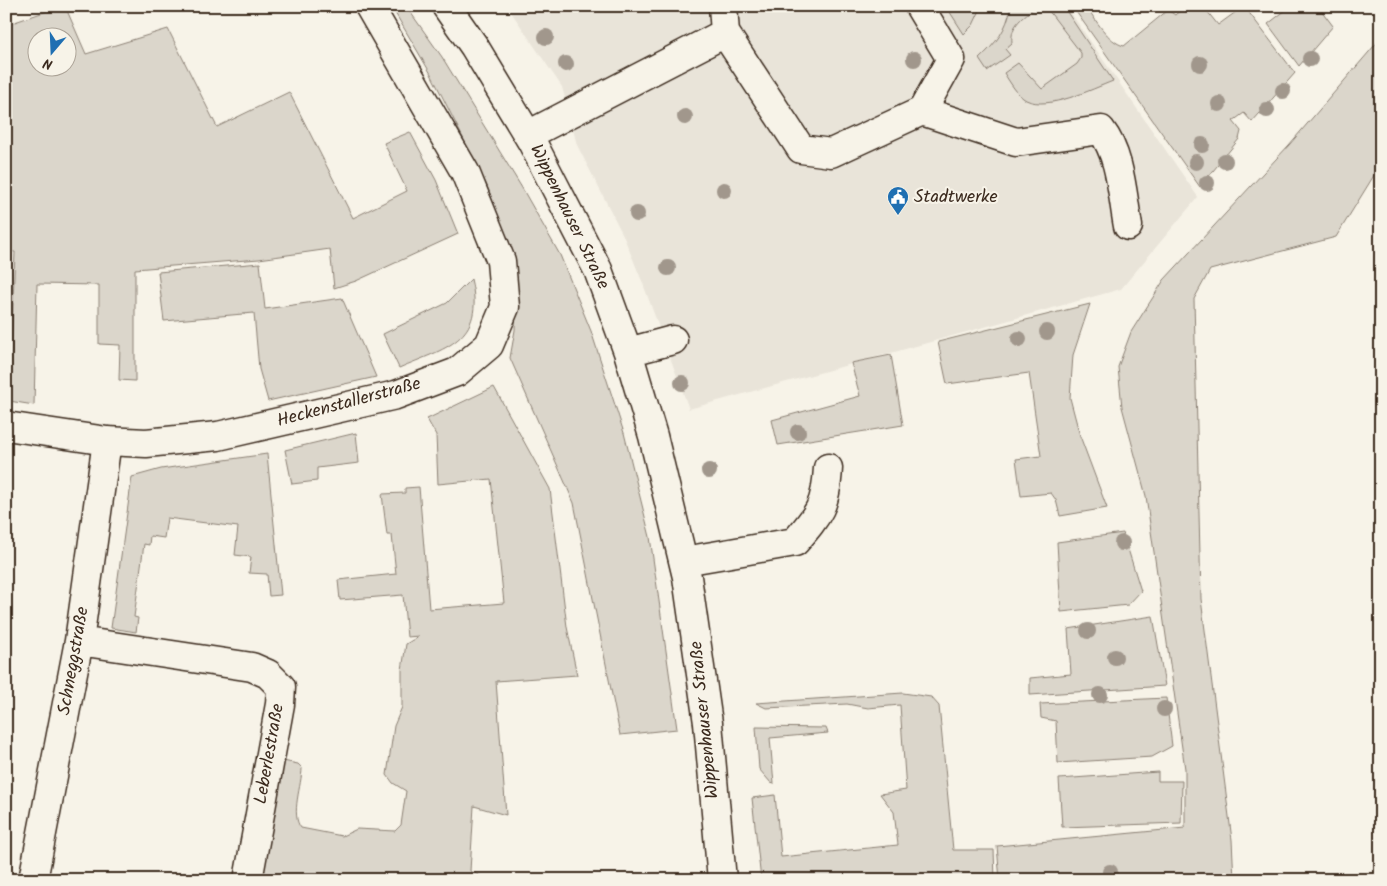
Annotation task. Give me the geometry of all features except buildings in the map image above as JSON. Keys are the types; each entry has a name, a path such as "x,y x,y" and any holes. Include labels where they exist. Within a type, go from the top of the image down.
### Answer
{"street":[{"name":"Heckenstallerstraße","path":"6,426 107,441 146,443 218,436 373,401 457,372 489,345 505,307 501,261 465,172 369,6"},
{"name":"Wippenhauser Straße","path":"446,6 474,46 528,135 598,270 628,352 654,436 684,561 708,723 722,880"},
{"path":"528,135 724,19 800,149 831,153 922,111 952,59 919,6"},
{"path":"922,111 1016,142 1100,130 1109,141 1114,153 1128,226"},
{"path":"628,352 673,340"},
{"name":"Schneggstraße","path":"33,880 79,641 107,441"},
{"path":"684,561 795,542 817,517 824,504 828,468"},
{"name":"Leberlestraße","path":"79,641 252,667 268,674 281,687 248,880"}],"shaded area":[{"path":"62,6 65,6 75,28 28,28 28,78 78,78 78,36 86,54 168,29 217,127 289,92 353,218 407,191 384,143 410,132 436,180 458,234 356,281 334,288 330,249 259,259 135,269 135,381 119,380 120,345 99,344 99,285 37,284 34,405 9,401 15,252 6,251 6,25"},
{"path":"391,6 406,6 442,57 522,188 560,255 591,331 624,433 650,537 677,729 620,735 574,503 510,358 515,330 517,278 508,242 487,186 431,74"},
{"name":"Stadtwerke","path":"507,6 1066,6 1198,197 1121,289 689,409 623,235 577,145 562,87"},
{"path":"946,6 982,6 973,25 964,34"},
{"path":"1011,6 1036,6 1015,26 1012,43 1005,49 1010,55 987,71 979,59 1000,36 1007,22"},
{"path":"1045,6 1063,6 1113,81 1070,98 1046,103 1035,103 1026,100 1020,95 1004,73 1018,63 1042,89 1077,64 1081,58 1081,53"},
{"path":"1072,6 1086,6 1107,35 1118,44 1124,46 1168,10 1175,15 1185,6 1203,6 1218,25 1244,6 1295,73 1252,122 1244,113 1233,121 1241,131 1239,139 1200,187"},
{"path":"1291,6 1318,6 1333,26 1299,66 1268,24"},
{"path":"1381,38 1381,164 1336,237 1210,270 1194,299 1201,599 1232,840 1234,880 1000,880 997,846 1185,828 1185,769 1146,496 1122,407 1118,367 1131,332 1164,280 1289,145"},
{"path":"260,263 265,309 342,298 376,377 268,401 259,369 254,313 164,321 158,272"},
{"path":"471,279 474,300 473,316 467,329 458,339 446,347 399,368 383,334 447,303"},
{"path":"1090,304 1073,355 1070,398 1080,436 1107,508 1060,516 1056,500 1051,493 1021,496 1016,459 1041,456 1029,373 947,384 938,342"},
{"path":"891,355 903,425 778,445 772,420 860,396 851,363"},
{"path":"494,387 550,489 567,627 577,675 496,681 506,815 474,806 470,871 489,880 258,880 283,761 298,764 302,768 296,807 298,822 301,828 342,836 357,829 395,831 401,825 406,791 393,783 387,775 394,726 402,707 402,670 406,644 419,636 407,637 403,595 340,600 338,580 396,574 392,535 387,535 382,494 405,493 405,488 419,487 429,609 504,603 491,479 438,484 436,435 427,419"},
{"path":"356,433 359,463 317,468 317,481 292,484 285,450"},
{"path":"267,454 281,595 269,596 267,574 249,573 251,557 235,555 238,527 167,518 164,538 150,536 149,545 144,544 134,617 138,618 136,632 111,628 132,477 161,469"},
{"path":"1123,533 1141,591 1128,605 1061,612 1057,542"},
{"path":"1153,616 1165,686 1030,695 1030,678 1071,674 1068,629"},
{"path":"903,693 931,697 939,706 953,850 994,850 995,880 761,880 752,798 775,795 781,857 898,845 894,812 880,794 906,790 900,705 868,708 847,704 766,708 756,703"},
{"path":"1166,698 1172,746 1152,757 1058,763 1056,721 1041,718 1040,704"},
{"path":"756,727 826,728 828,733 770,738 774,784 759,769"},
{"path":"1158,772 1158,781 1182,781 1181,823 1062,827 1059,779"}],"place":[{"name":"Stadtwerke","path":"898,216"}]}
